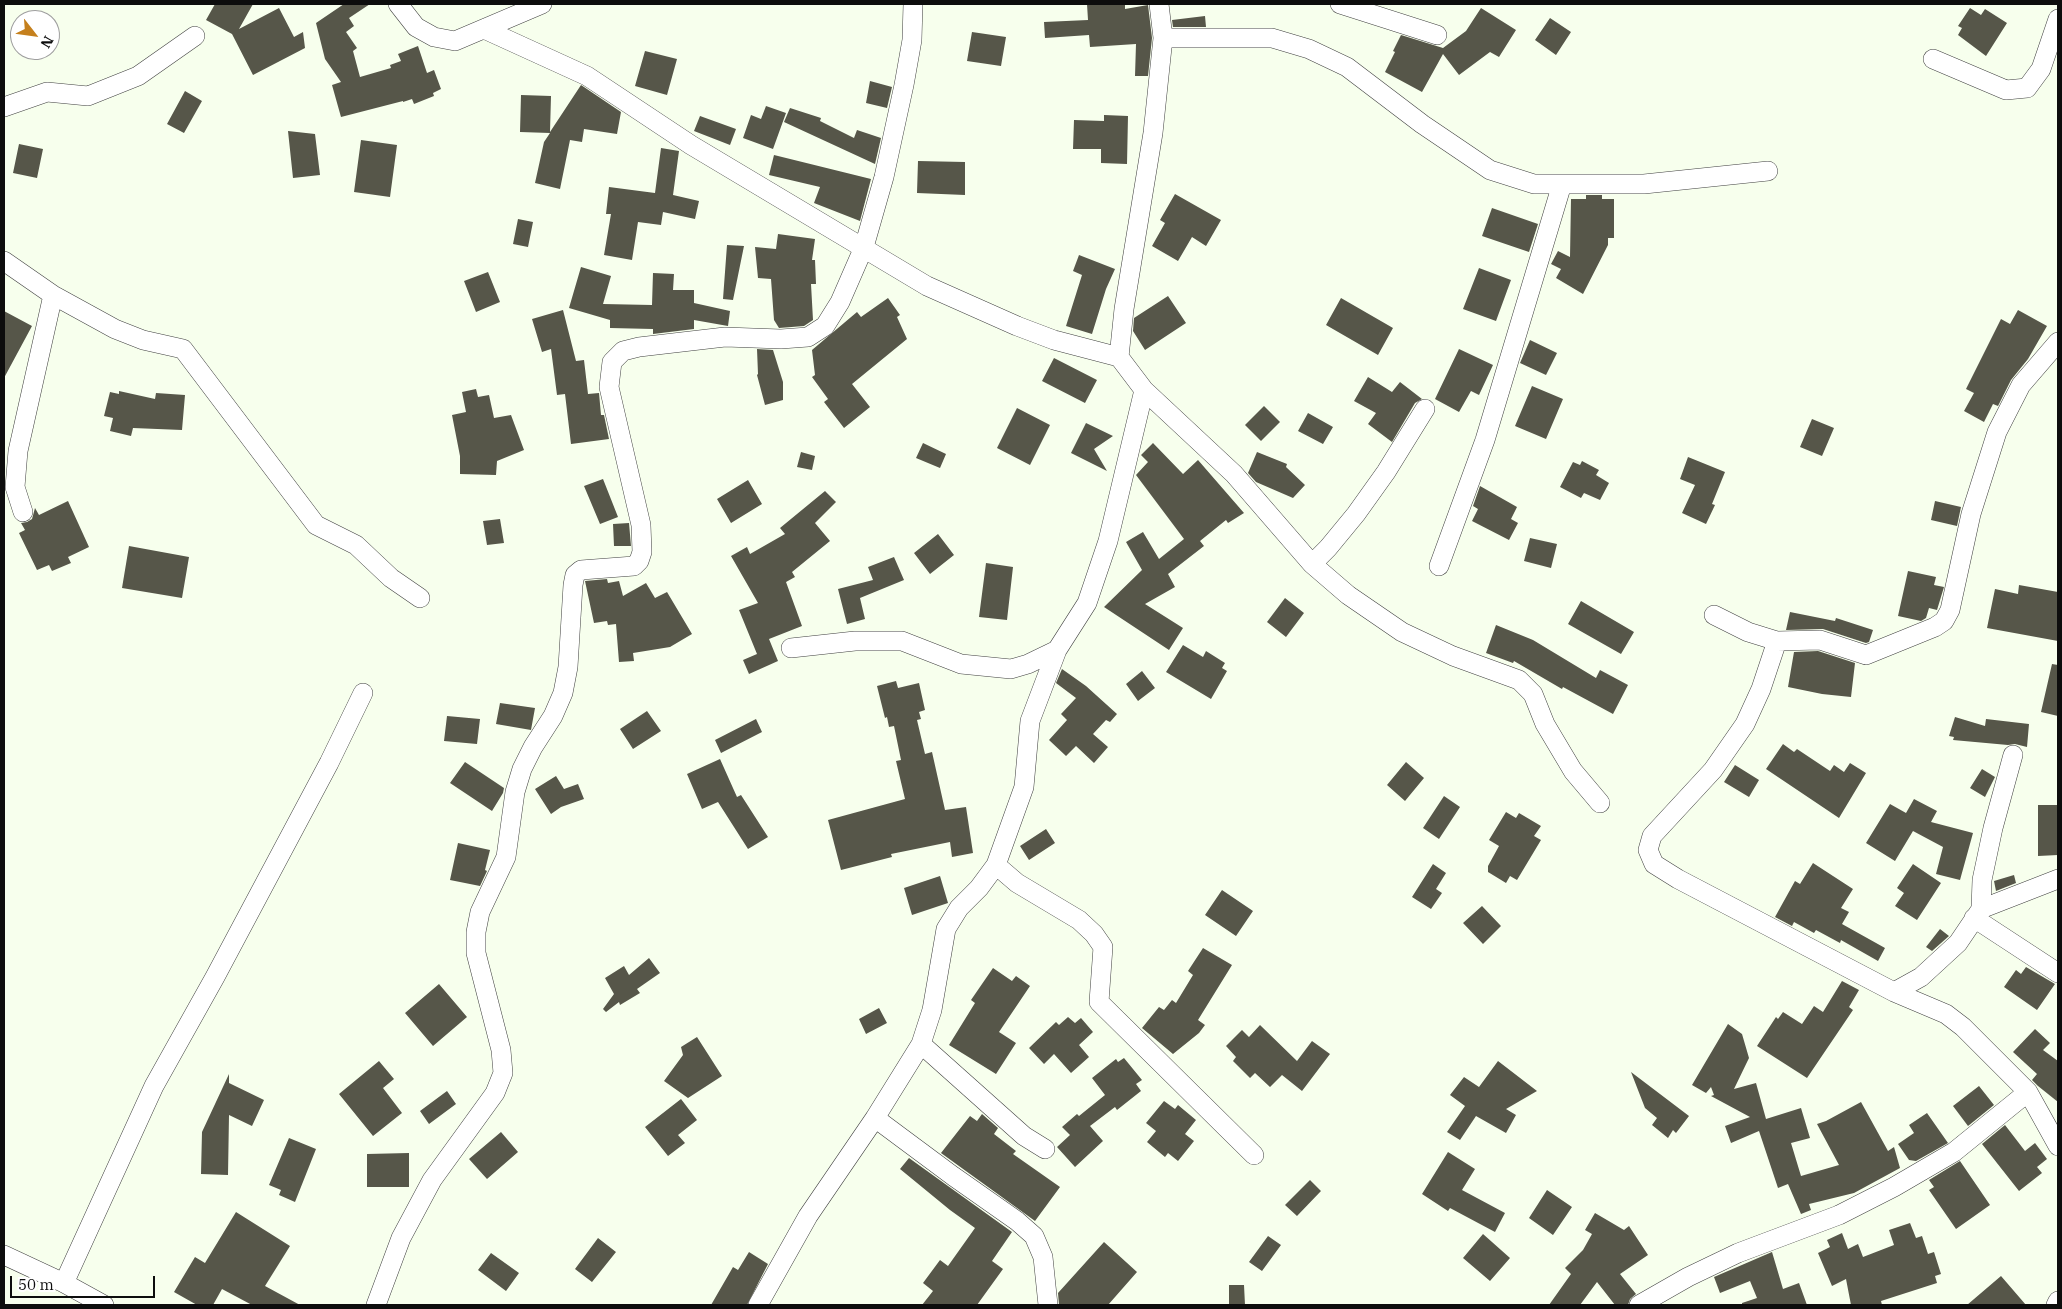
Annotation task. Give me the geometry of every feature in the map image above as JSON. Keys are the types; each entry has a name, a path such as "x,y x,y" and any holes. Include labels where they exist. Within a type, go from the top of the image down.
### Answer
{"street":[{"path":"398,4 416,27 434,36 455,41 542,4"},
{"path":"376,1305 402,1238 432,1180 495,1093 503,1074 501,1050 476,953 476,932 480,912 506,857 515,792 522,769 533,747 553,716 563,693 568,667 575,575 581,570 634,566 642,552 640,526 610,387 612,362 622,351 639,347 725,337 808,337 825,326 840,302 864,247 884,177 912,40 913,4"},
{"path":"1119,357 1124,309 1153,133 1163,38 1159,4"},
{"path":"1340,4 1437,35"},
{"path":"1933,59 2006,90 2027,88 2041,69 2058,18"},
{"path":"484,29 586,76 691,145 927,286 1017,326 1054,340 1119,357 1144,390 1234,474 1312,564 1348,595 1402,632 1454,656 1519,680 1533,694 1545,724 1573,771 1600,803"},
{"path":"4,107 47,92 88,96 138,76 196,36"},
{"path":"1163,38 1272,38 1309,49 1346,67 1422,124 1490,170 1534,184 1644,184 1768,171"},
{"path":"1439,566 1484,440 1562,184"},
{"path":"4,261 53,295 115,329 143,340 183,349 316,525 356,545 392,578 420,598"},
{"path":"23,512 15,487 18,451 53,295"},
{"path":"1714,615 1748,632 1777,642 1820,640 1866,655 1935,627 1944,621 1950,610 1971,514 1997,432 2021,385 2058,342"},
{"path":"758,1305 808,1216 875,1118 921,1044 932,1010 946,929 959,908 979,888 996,865 1024,787 1030,721 1057,650 1086,603 1108,541 1144,390"},
{"path":"1312,564 1328,548 1361,507 1386,472 1425,409"},
{"path":"791,648 855,641 902,641 961,664 1011,669 1028,664 1057,650"},
{"path":"1777,642 1761,689 1745,724 1713,770 1652,836 1648,850 1654,864 1678,880 1894,992 1946,1014 1963,1027 2028,1092 2058,1146"},
{"path":"64,1284 154,1086 220,969 329,763 363,693"},
{"path":"1894,992 1921,977 1958,943 1977,914 1993,828 2013,755"},
{"path":"996,865 1018,883 1079,920 1094,934 1103,947 1099,1002 1254,1155"},
{"path":"1977,914 2058,879"},
{"path":"1977,914 2058,974"},
{"path":"921,1044 1024,1136 1045,1149"},
{"path":"1639,1305 1688,1278 1738,1254 1839,1215 1894,1187 1954,1152 2028,1092"},
{"path":"875,1118 953,1176 1017,1220 1034,1236 1043,1257 1048,1305"},
{"path":"4,1255 104,1305"},
{"path":"2056,1305 2058,1301"}],"building":[{"path":"215,4 253,4 239,29 279,8 294,37 303,32 305,48 253,75 232,34 206,20"},
{"path":"344,4 370,4 349,18 354,26 346,32 357,48 353,51 360,77 391,68 390,65 401,61 398,54 418,46 427,73 434,70 441,89 433,93 434,96 414,104 412,99 341,117 332,85 341,82 325,59 316,23"},
{"path":"1087,4 1125,4 1125,9 1148,5 1152,38 1148,76 1135,76 1136,44 1090,47 1089,35 1045,38 1044,22 1088,20"},
{"path":"1481,8 1516,30 1499,57 1490,52 1459,75 1443,54 1422,92 1385,72 1401,35 1443,48 1466,31"},
{"path":"1970,8 1981,15 1985,9 2007,23 1986,56 1958,35 1962,28 1958,26"},
{"path":"1205,16 1206,27 1173,27 1172,20"},
{"path":"1550,18 1571,32 1556,55 1535,40"},
{"path":"972,32 1006,37 1001,66 967,61"},
{"path":"645,51 677,59 667,95 635,86"},
{"path":"870,81 892,87 887,108 866,103"},
{"path":"581,85 621,112 617,134 584,129 582,142 570,140 560,189 535,183 544,142 550,133 520,132 521,95 551,96 550,132"},
{"path":"185,91 202,101 184,133 167,124"},
{"path":"766,106 786,113 773,149 743,138 751,115 761,119"},
{"path":"790,108 821,118 820,121 854,138 857,130 881,138 875,164 784,122"},
{"path":"1104,115 1128,116 1127,164 1101,163 1101,149 1073,149 1074,120 1104,121"},
{"path":"700,116 736,129 730,145 694,131"},
{"path":"288,131 315,134 320,175 293,178"},
{"path":"361,140 397,145 390,197 354,192"},
{"path":"19,144 43,149 37,178 13,173"},
{"path":"661,148 679,151 673,195 699,201 695,219 663,212 661,225 638,222 632,260 604,255 611,214 606,214 609,187 655,193"},
{"path":"774,155 871,179 860,221 814,203 820,187 769,175"},
{"path":"918,161 965,162 965,195 917,193"},
{"path":"1175,194 1221,220 1206,246 1192,237 1178,261 1152,246 1165,223 1160,220"},
{"path":"1586,195 1602,195 1602,199 1614,199 1614,238 1608,238 1608,245 1583,294 1556,278 1561,269 1551,264 1558,251 1570,257 1571,199 1586,199"},
{"path":"1492,208 1538,224 1529,252 1482,236"},
{"path":"518,219 533,222 528,247 513,244"},
{"path":"778,234 815,239 812,260 815,260 816,284 811,284 813,320 804,326 779,328 774,320 771,279 758,278 755,247 776,249"},
{"path":"727,245 744,246 733,300 723,299"},
{"path":"1079,255 1115,269 1106,289 1092,334 1066,326 1082,275 1073,271"},
{"path":"581,267 611,276 603,304 652,305 653,273 674,274 673,290 694,290 694,303 730,311 728,326 694,320 694,329 653,334 653,329 610,328 610,320 569,308"},
{"path":"1479,268 1511,280 1496,321 1463,309"},
{"path":"488,272 500,302 476,312 464,281"},
{"path":"1168,296 1186,323 1145,350 1133,331 1134,318"},
{"path":"888,298 900,315 897,317 907,339 852,384 870,407 844,428 824,402 828,399 812,377 815,375 812,350 857,312 861,317"},
{"path":"1341,298 1393,328 1378,355 1326,325"},
{"path":"563,310 576,361 584,360 588,394 599,393 601,415 604,415 609,439 571,444 565,394 557,395 551,349 542,352 532,319"},
{"path":"2018,310 2047,326 2028,359 2011,380 1998,406 1993,404 1984,422 1964,411 1974,393 1966,389 2001,319 2010,324"},
{"path":"4,311 32,326 4,378"},
{"path":"1530,340 1557,353 1546,375 1520,363"},
{"path":"757,349 773,350 783,382 783,400 765,405 757,375"},
{"path":"1459,349 1493,365 1479,395 1471,391 1459,412 1435,399"},
{"path":"1054,358 1097,380 1085,403 1042,381"},
{"path":"1368,377 1392,392 1400,382 1422,399 1415,403 1392,442 1368,424 1376,413 1354,401"},
{"path":"1532,386 1563,399 1546,439 1515,426"},
{"path":"476,389 478,397 489,395 494,418 511,415 524,450 497,461 496,475 460,474 460,456 452,415 466,412 462,392"},
{"path":"119,391 155,399 156,393 185,395 182,430 133,428 131,436 110,431 113,418 104,416 110,392 119,394"},
{"path":"1264,406 1280,422 1261,441 1245,425"},
{"path":"1017,408 1050,425 1030,465 997,448"},
{"path":"1308,413 1333,427 1323,444 1298,431"},
{"path":"1812,419 1834,428 1822,456 1800,447"},
{"path":"1086,423 1113,436 1094,449 1107,471 1071,453"},
{"path":"923,443 946,454 940,468 916,458"},
{"path":"1153,443 1183,474 1198,460 1244,513 1228,523 1226,520 1200,541 1204,546 1168,574 1175,587 1145,604 1183,628 1169,650 1104,607 1142,570 1126,542 1143,532 1159,559 1184,539 1136,475 1148,462 1141,455"},
{"path":"801,452 815,456 812,470 797,467"},
{"path":"1257,452 1287,464 1286,467 1305,485 1293,498 1256,482 1248,473"},
{"path":"1688,457 1725,472 1712,504 1715,505 1706,524 1682,513 1695,485 1680,479"},
{"path":"1582,461 1599,470 1596,475 1609,483 1600,500 1584,493 1581,498 1560,487 1573,462 1580,465"},
{"path":"603,479 618,517 600,524 584,486"},
{"path":"748,480 762,504 731,523 717,499"},
{"path":"1480,486 1517,507 1511,519 1518,523 1509,540 1472,521 1478,509 1473,506"},
{"path":"825,491 836,502 815,523 830,541 792,572 795,577 786,582 802,626 769,639 778,661 749,674 743,660 757,654 739,610 758,603 731,556 747,547 750,554 785,534 780,528"},
{"path":"68,501 89,547 68,557 71,563 52,571 49,565 37,570 19,533 25,530 21,523 32,519 35,508 39,515"},
{"path":"1935,501 1961,507 1957,526 1931,520"},
{"path":"500,519 504,543 487,545 483,521"},
{"path":"629,523 631,546 614,546 613,524"},
{"path":"938,534 954,555 930,574 914,553"},
{"path":"1530,538 1557,544 1551,568 1524,561"},
{"path":"129,546 189,557 182,598 122,588"},
{"path":"894,557 904,580 860,598 865,619 847,624 838,589 873,580 868,567"},
{"path":"986,563 1013,567 1007,620 979,617"},
{"path":"1908,571 1936,577 1934,585 1944,587 1937,610 1929,608 1926,618 1921,621 1898,616"},
{"path":"607,579 608,583 619,581 623,596 646,583 655,598 667,592 692,634 670,647 633,653 634,661 619,662 616,624 608,625 607,621 594,623 585,581"},
{"path":"2019,585 2058,592 2058,641 1987,628 1995,589 2018,594"},
{"path":"1285,598 1304,613 1286,637 1267,622"},
{"path":"1581,601 1634,632 1621,654 1568,624"},
{"path":"1790,612 1835,621 1836,618 1873,630 1869,642 1866,643 1823,629 1786,630"},
{"path":"1496,625 1533,640 1596,678 1600,670 1628,685 1613,714 1563,687 1562,689 1514,661 1513,663 1486,653"},
{"path":"1183,645 1203,657 1206,651 1225,663 1222,668 1227,671 1211,699 1166,672"},
{"path":"1818,651 1855,663 1851,697 1822,694 1788,687 1794,652"},
{"path":"2052,664 2058,665 2058,716 2041,712"},
{"path":"1062,669 1086,686 1117,714 1110,722 1106,720 1093,734 1108,747 1094,763 1076,746 1066,756 1049,740 1067,720 1061,714 1076,698 1056,683"},
{"path":"1142,671 1155,688 1138,701 1126,684"},
{"path":"896,681 898,688 919,683 925,710 919,712 921,719 917,720 925,754 932,752 945,810 966,807 973,853 952,857 950,842 891,854 892,857 841,870 828,820 905,799 896,761 901,760 894,726 889,727 887,717 885,718 877,686"},
{"path":"500,703 535,708 531,730 496,724"},
{"path":"647,711 661,731 633,749 620,729"},
{"path":"447,716 480,719 477,744 444,741"},
{"path":"1955,717 1985,726 1986,719 2029,724 2027,747 2015,744 1953,740 1954,737 1949,736"},
{"path":"756,719 762,732 721,753 715,740"},
{"path":"1783,744 1794,752 1797,749 1830,771 1834,765 1844,772 1850,763 1866,773 1839,818 1766,769"},
{"path":"720,759 737,797 741,795 768,837 748,849 718,802 702,809 687,774"},
{"path":"465,762 504,788 492,811 450,783"},
{"path":"1406,762 1424,778 1405,801 1387,785"},
{"path":"1735,765 1759,780 1749,797 1724,782"},
{"path":"1982,769 1995,777 1985,797 1970,788"},
{"path":"556,776 564,789 578,784 584,799 561,807 551,814 535,789"},
{"path":"1444,796 1460,807 1439,839 1423,828"},
{"path":"1914,799 1937,811 1931,822 1973,833 1960,880 1936,874 1943,847 1913,831 1895,861 1866,843 1890,804 1906,813"},
{"path":"2038,805 2058,805 2058,855 2038,856"},
{"path":"1506,812 1516,818 1519,813 1541,826 1534,836 1541,840 1517,880 1510,876 1506,883 1488,872 1488,866 1499,846 1489,840"},
{"path":"1046,829 1055,843 1029,860 1020,846"},
{"path":"458,843 490,850 485,870 487,871 480,886 450,880"},
{"path":"1813,863 1853,889 1841,908 1849,912 1842,924 1885,948 1878,961 1841,940 1840,943 1816,930 1814,933 1794,922 1792,926 1775,917 1795,881 1800,884"},
{"path":"1433,864 1446,873 1436,889 1442,893 1431,909 1412,897"},
{"path":"1913,864 1941,883 1917,920 1895,906 1904,893 1897,888"},
{"path":"2014,875 2016,883 1996,891 1994,881"},
{"path":"940,876 948,903 912,915 904,888"},
{"path":"1222,890 1253,911 1236,936 1205,915"},
{"path":"1482,906 1501,926 1483,944 1463,923"},
{"path":"1940,929 1949,936 1932,951 1926,947"},
{"path":"1203,948 1232,965 1198,1020 1205,1025 1199,1033 1173,1054 1142,1028 1159,1007 1164,1010 1172,1000 1176,1003 1193,975 1188,971"},
{"path":"649,958 660,973 637,989 640,993 620,1005 619,1002 606,1012 603,1009 614,994 605,978 624,966 629,975"},
{"path":"2026,967 2055,984 2037,1010 2004,987 2016,970 2021,974"},
{"path":"993,968 1012,981 1016,976 1030,986 999,1032 1016,1043 996,1074 949,1045 975,1003 971,1000"},
{"path":"1842,981 1859,990 1849,1007 1853,1010 1807,1078 1757,1046 1776,1017 1778,1019 1783,1012 1802,1024 1814,1006 1823,1012"},
{"path":"439,984 467,1017 433,1046 405,1013"},
{"path":"879,1008 887,1023 866,1034 859,1019"},
{"path":"1068,1017 1075,1023 1081,1018 1093,1032 1079,1045 1089,1057 1071,1073 1054,1054 1044,1064 1029,1048 1056,1022 1059,1025"},
{"path":"1728,1024 1742,1034 1749,1058 1734,1089 1756,1083 1766,1119 1801,1108 1810,1138 1791,1143 1801,1176 1839,1165 1817,1124 1861,1102 1888,1151 1894,1147 1900,1168 1854,1193 1809,1204 1811,1210 1801,1214 1788,1184 1778,1188 1759,1131 1731,1143 1725,1126 1750,1117 1711,1096 1714,1095 1711,1087 1706,1093 1692,1085"},
{"path":"1260,1025 1297,1061 1312,1041 1330,1054 1302,1091 1282,1075 1270,1087 1255,1073 1250,1078 1233,1061 1236,1057 1226,1046 1242,1030 1249,1037"},
{"path":"2035,1029 2050,1043 2043,1050 2058,1061 2058,1102 2032,1080 2037,1074 2013,1052"},
{"path":"697,1037 722,1076 688,1098 664,1081 683,1055 681,1047"},
{"path":"1124,1058 1142,1080 1136,1084 1141,1091 1117,1110 1115,1107 1090,1126 1103,1141 1075,1167 1057,1147 1070,1135 1062,1127 1105,1095 1092,1078 1116,1059 1118,1062"},
{"path":"379,1061 394,1079 383,1088 402,1113 373,1136 339,1094"},
{"path":"1498,1061 1537,1091 1506,1109 1516,1115 1506,1133 1476,1116 1460,1140 1447,1132 1465,1106 1450,1095 1464,1077 1479,1087"},
{"path":"1631,1072 1689,1116 1676,1133 1673,1130 1668,1138 1652,1125 1657,1118 1645,1108"},
{"path":"229,1074 229,1083 264,1100 252,1126 229,1115 228,1175 201,1174 202,1132"},
{"path":"1979,1086 1994,1105 1968,1126 1953,1106"},
{"path":"447,1091 456,1104 429,1124 420,1111"},
{"path":"681,1099 697,1120 678,1135 685,1143 668,1156 645,1127"},
{"path":"1164,1101 1175,1109 1178,1105 1196,1120 1185,1134 1194,1141 1178,1161 1168,1153 1165,1157 1147,1142 1156,1131 1146,1123"},
{"path":"1927,1113 1948,1143 1916,1161 1909,1160 1898,1144 1914,1133 1909,1125"},
{"path":"982,1114 998,1128 994,1134 1016,1151 1013,1154 1060,1187 1035,1221 941,1153 970,1116 977,1121"},
{"path":"2005,1125 2025,1151 2035,1143 2047,1159 2037,1167 2042,1173 2019,1191 1982,1144"},
{"path":"501,1132 518,1152 487,1179 469,1159"},
{"path":"289,1138 316,1149 295,1202 279,1195 281,1190 269,1185"},
{"path":"1448,1152 1475,1169 1462,1190 1505,1213 1495,1232 1450,1208 1448,1211 1422,1194"},
{"path":"409,1153 409,1187 367,1187 367,1154"},
{"path":"909,1158 1012,1232 992,1261 1003,1269 977,1305 922,1305 933,1291 923,1283 940,1260 948,1266 975,1228 900,1169"},
{"path":"1960,1161 1990,1205 1956,1229 1929,1190 1934,1187 1929,1180"},
{"path":"1310,1180 1321,1191 1297,1216 1285,1205"},
{"path":"1547,1190 1572,1207 1553,1235 1529,1218"},
{"path":"236,1212 290,1246 265,1286 300,1305 252,1305 222,1289 213,1305 197,1305 174,1292 195,1257 205,1263"},
{"path":"1595,1213 1624,1230 1629,1226 1648,1255 1620,1274 1636,1294 1630,1299 1628,1305 1615,1305 1597,1282 1580,1305 1549,1305 1571,1274 1565,1268 1583,1250 1592,1234 1585,1230"},
{"path":"1910,1223 1916,1238 1922,1236 1928,1254 1934,1252 1941,1274 1935,1276 1937,1283 1881,1301 1882,1305 1851,1305 1846,1279 1832,1286 1818,1253 1830,1247 1827,1240 1842,1233 1848,1249 1858,1244 1863,1257 1894,1245 1889,1230"},
{"path":"1483,1234 1510,1258 1490,1281 1463,1258"},
{"path":"1268,1236 1281,1245 1262,1271 1249,1262"},
{"path":"598,1238 616,1252 592,1282 575,1269"},
{"path":"1104,1242 1137,1272 1108,1305 1059,1305 1058,1293"},
{"path":"749,1252 768,1264 747,1305 711,1305 733,1267 738,1270"},
{"path":"1772,1252 1783,1289 1799,1283 1807,1305 1742,1305 1742,1303 1757,1298 1750,1281 1720,1293 1714,1277"},
{"path":"491,1253 519,1273 506,1291 478,1270"},
{"path":"2001,1276 2026,1305 1967,1305"},
{"path":"1229,1285 1244,1285 1245,1305 1229,1305"}]}
